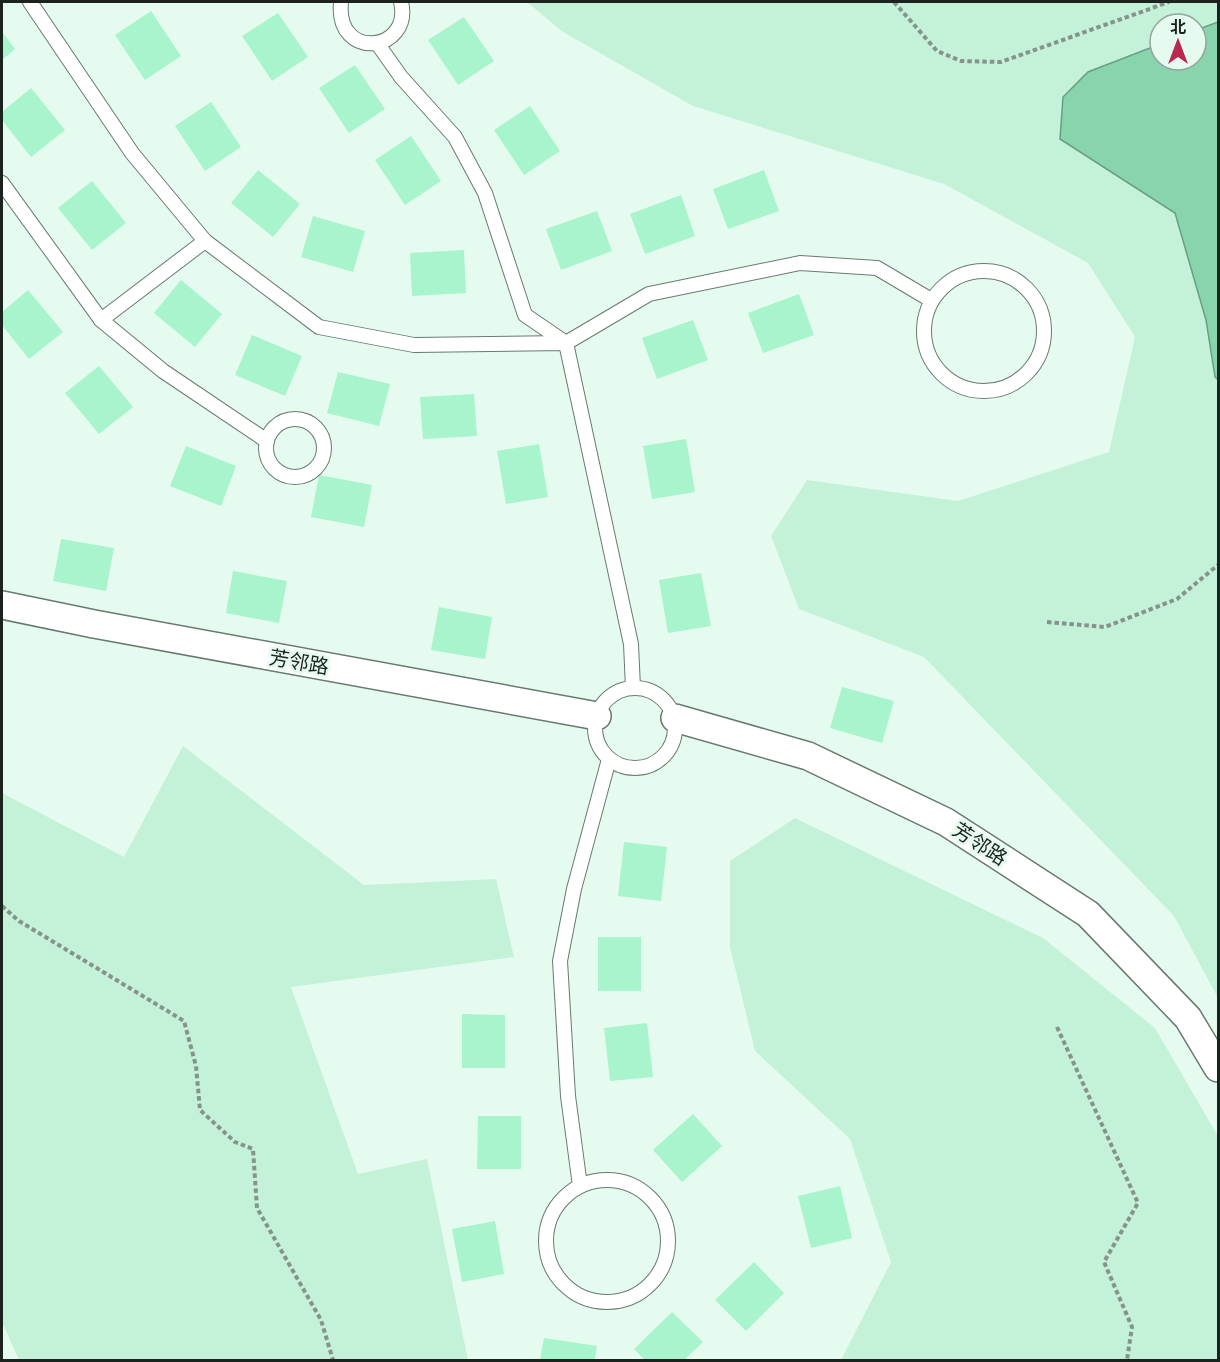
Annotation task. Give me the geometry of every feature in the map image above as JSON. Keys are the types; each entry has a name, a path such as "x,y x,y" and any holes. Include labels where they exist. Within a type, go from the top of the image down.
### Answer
{"street":[{"name":"芳邻路","path":"2,605 94,624 597,716"},
{"name":"芳邻路","path":"675,718 808,756 946,822 1088,914 1188,1018 1218,1068"}],"lane":[{"path":"30,2 132,153 205,241 319,327 414,345 566,343 649,294 800,263 877,268 930,300"},
{"path":"341,2 340,17 344,28 356,39 366,43 377,43 387,39 397,30 402,21 401,2"},
{"path":"377,43 401,77 454,136 485,193 525,315 566,343 631,644 633,688"},
{"path":"2,183 101,320 164,371 267,441"},
{"path":"101,320 205,241"},
{"path":"985,270 1006,275 1024,285 1042,312 1045,333 1041,352 1031,370 1017,382 998,391 976,392 956,386 932,365 923,342 923,320 930,300 952,279 964,273 985,270"},
{"path":"291,419 301,420 317,429 323,441 322,458 310,473 289,476 276,469 270,461 267,441 273,429 282,423 291,419"},
{"path":"633,688 660,695 669,705 675,718 676,732 669,751 658,762 645,767 631,768 609,759 602,751 596,738 595,724 604,701 615,693 633,688"},
{"path":"580,1186 568,1096 560,961 574,889 609,759"},
{"path":"604,1179 626,1182 639,1188 655,1202 665,1221 669,1240 665,1261 660,1272 646,1288 620,1301 598,1301 573,1292 557,1277 549,1261 546,1240 551,1216 562,1198 580,1186 604,1179"}],"path":[{"path":"894,2 937,51 961,61 1001,62 1169,2"},
{"path":"1047,622 1105,627 1177,599 1218,565"},
{"path":"2,906 19,921 184,1021 196,1066 200,1110 235,1142 253,1149 256,1208 321,1320 333,1360"},
{"path":"1057,1027 1138,1203 1104,1262 1132,1327 1127,1360"}],"shaded area":[{"path":"527,2 1218,2 1218,998 1174,916 924,657 799,609 771,536 807,480 958,501 1109,452 1135,337 1088,263 944,184 693,106 563,32"},
{"path":"1218,22 1218,380 1215,377 1206,320 1175,213 1060,139 1063,97 1088,72 1148,49 1148,72 1208,72 1208,26"},
{"path":"183,746 364,885 496,879 514,957 291,987 358,1174 427,1159 468,1360 19,1360 2,1322 2,793 124,857"},
{"path":"795,818 1043,938 1155,1028 1218,1136 1218,1360 841,1360 891,1262 850,1139 755,1051 730,947 730,861"}],"building":[{"path":"151,11 181,56 145,80 115,35"},
{"path":"278,13 308,57 272,81 242,36"},
{"path":"464,17 494,61 458,85 428,40"},
{"path":"2,32 15,49 2,60"},
{"path":"355,65 385,109 349,133 319,88"},
{"path":"31,88 65,130 31,157 2,120 2,112"},
{"path":"211,102 241,147 205,171 175,126"},
{"path":"530,106 560,151 524,175 494,130"},
{"path":"411,136 441,181 405,205 375,160"},
{"path":"258,170 300,204 273,237 231,203"},
{"path":"764,170 779,211 728,229 713,189"},
{"path":"92,181 126,223 92,250 58,208"},
{"path":"681,195 695,236 645,254 630,214"},
{"path":"597,211 612,251 561,270 546,229"},
{"path":"313,216 365,231 353,272 301,257"},
{"path":"464,250 466,293 412,296 410,253"},
{"path":"181,280 222,314 195,347 154,313"},
{"path":"28,290 63,332 29,359 2,325 2,312"},
{"path":"799,294 814,335 763,353 748,313"},
{"path":"693,320 708,360 657,379 642,338"},
{"path":"252,335 302,356 285,396 235,375"},
{"path":"99,366 133,407 99,434 65,393"},
{"path":"338,372 390,384 379,426 327,413"},
{"path":"474,394 477,436 423,439 420,397"},
{"path":"686,439 695,492 652,499 643,446"},
{"path":"539,444 548,497 506,504 497,451"},
{"path":"186,446 236,466 221,506 170,486"},
{"path":"319,475 372,485 364,527 311,517"},
{"path":"61,539 114,548 106,591 53,581"},
{"path":"233,571 287,581 279,623 226,613"},
{"path":"701,573 711,626 668,633 659,580"},
{"path":"439,607 492,617 485,659 431,650"},
{"path":"842,687 894,701 882,743 830,728"},
{"path":"624,842 667,847 661,901 618,896"},
{"path":"598,937 641,937 641,991 598,991"},
{"path":"462,1014 505,1015 505,1068 462,1068"},
{"path":"647,1023 653,1077 610,1081 604,1028"},
{"path":"693,1114 722,1146 682,1182 653,1150"},
{"path":"478,1116 521,1116 521,1169 477,1169"},
{"path":"840,1186 852,1238 811,1248 798,1196"},
{"path":"495,1221 504,1274 462,1282 452,1229"},
{"path":"754,1262 784,1293 746,1331 715,1300"},
{"path":"672,1312 703,1342 684,1360 645,1360 634,1349"},
{"path":"544,1338 597,1346 595,1360 540,1360"}]}
